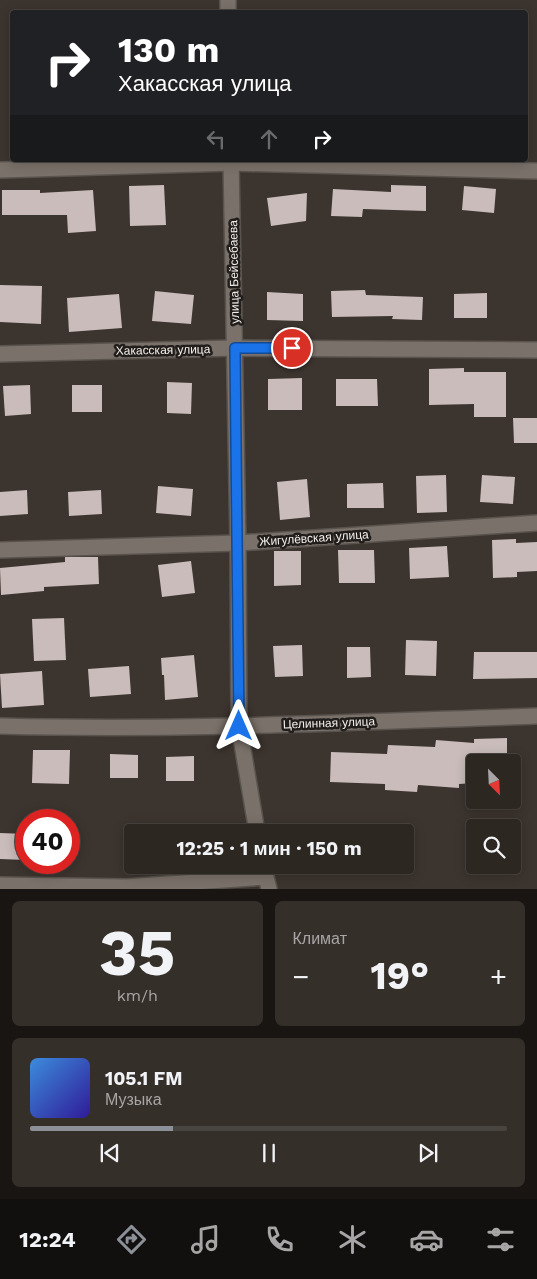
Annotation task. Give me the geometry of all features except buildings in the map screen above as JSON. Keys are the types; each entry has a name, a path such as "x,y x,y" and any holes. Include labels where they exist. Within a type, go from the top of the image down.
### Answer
{"street":[{"path":"0,170 205,162"},
{"name":"улица Бейсебаева","path":"231,162 238,542 239,726 256,824"},
{"path":"262,162 537,171"},
{"name":"Хакасская улица","path":"0,354 235,348 537,350"},
{"name":"Жигулёвская улица","path":"0,550 238,542 537,523"},
{"name":"Целинная улица","path":"0,726 87,728 239,726 537,716"},
{"path":"0,885 126,886 266,877"}],"route":[{"path":"239,726 235,348 292,348"}]}
